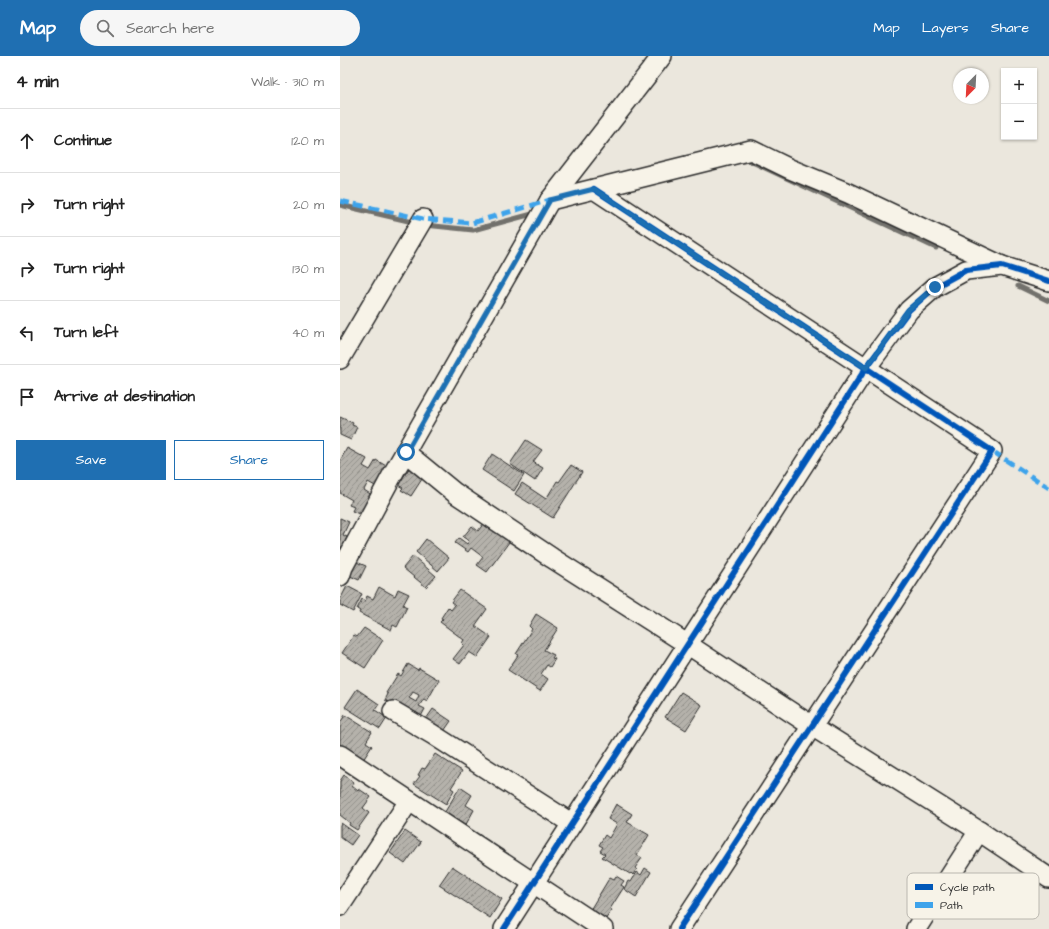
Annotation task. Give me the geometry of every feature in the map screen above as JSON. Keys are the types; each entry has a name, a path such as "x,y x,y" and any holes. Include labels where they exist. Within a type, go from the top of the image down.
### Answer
{"street":[{"path":"340,576 374,509 550,200 662,56"},
{"path":"550,200 751,150 790,170 848,193 1002,266 1049,281"},
{"path":"594,189 992,451 679,929"},
{"path":"340,359 423,219"},
{"path":"504,929 866,368 908,310 935,287 966,270 1002,266"},
{"path":"406,452 455,493 552,558 812,726 980,831 1049,878"},
{"path":"393,711 571,823"},
{"path":"340,755 603,929"},
{"path":"340,906 409,800"},
{"path":"953,873 980,831"},
{"path":"916,929 923,919"}],"building":[{"path":"340,417 353,423 352,425 357,427 351,440 340,435"},
{"path":"526,440 542,450 533,462 543,468 535,481 510,464"},
{"path":"347,448 367,459 363,466 370,470 376,460 388,467 377,487 368,482 364,490 372,495 363,512 361,511 359,514 352,511 354,507 349,505 352,500 340,493 340,461"},
{"path":"492,454 524,475 514,491 482,470"},
{"path":"571,465 582,472 553,518 515,494 522,483 546,499 557,481 559,482"},
{"path":"410,467 424,476 411,496 401,490 403,488 398,485"},
{"path":"340,518 349,522 343,535 347,537 340,553"},
{"path":"487,519 512,538 487,572 477,565 483,557 471,548 468,552 455,543 459,538 467,544 469,541 463,537 472,526 478,531"},
{"path":"426,539 449,558 438,571 416,552"},
{"path":"413,556 436,576 426,587 403,568"},
{"path":"354,561 366,566 359,580 348,575"},
{"path":"347,586 362,594 353,612 340,605 340,600"},
{"path":"379,587 395,596 398,589 409,594 403,605 407,607 397,627 393,625 391,630 359,613 360,611 357,609 362,599 365,601 367,596 373,599"},
{"path":"460,590 487,609 475,626 491,637 477,657 469,652 460,664 453,659 464,645 462,643 464,640 440,622 443,619 441,618 448,607 451,610 455,605 451,602"},
{"path":"536,614 558,628 544,650 554,655 552,658 555,659 550,667 547,665 541,674 548,679 540,691 508,670 532,629 529,626"},
{"path":"364,628 383,640 365,668 342,653 354,635 357,637"},
{"path":"408,664 418,670 419,668 439,680 427,701 424,699 419,706 425,709 419,720 385,700 388,694 386,693 398,674 401,676","holes":["413,692 419,695 416,702 409,698"]},
{"path":"357,689 379,704 375,710 387,718 380,729 345,707"},
{"path":"681,692 702,705 686,730 665,717"},
{"path":"433,709 451,721 442,734 424,722"},
{"path":"345,715 372,732 366,742 372,746 363,760 340,746 340,723"},
{"path":"435,754 462,771 451,788 454,790 446,804 414,784 420,776 418,775 422,768 425,769"},
{"path":"344,775 354,783 352,786 358,791 359,789 371,797 363,808 369,813 357,830 349,825 350,823 340,815 340,781"},
{"path":"460,787 472,795 466,805 474,810 464,828 443,815"},
{"path":"616,804 632,814 627,822 649,835 637,855 642,858 635,868 637,869 633,875 602,857 605,854 600,851 603,847 599,845 605,835 609,838 617,824 608,819"},
{"path":"341,823 358,835 351,845 340,837"},
{"path":"405,831 421,842 405,864 390,853"},
{"path":"452,866 502,899 490,918 439,885"},
{"path":"645,868 651,872 636,897 624,889 628,881 631,882 637,872 641,875"},
{"path":"616,876 624,881 621,885 624,887 605,920 590,910 610,877 614,879"}],"waterway":[{"path":"743,161 748,160 936,248"},
{"path":"340,205 417,223"},
{"path":"425,225 473,230 536,213"},
{"path":"1018,286 1049,301"}],"marked path":[{"path":"340,201 423,219 472,223 550,200"},
{"path":"992,451 1049,488"}],"cycle path":[{"path":"594,189 992,451 679,929"},
{"path":"504,929 866,368 909,310 935,287 966,270 1002,266 1049,281"}],"route":[{"path":"406,452 550,200 594,189 866,368 908,310 935,287"}]}
